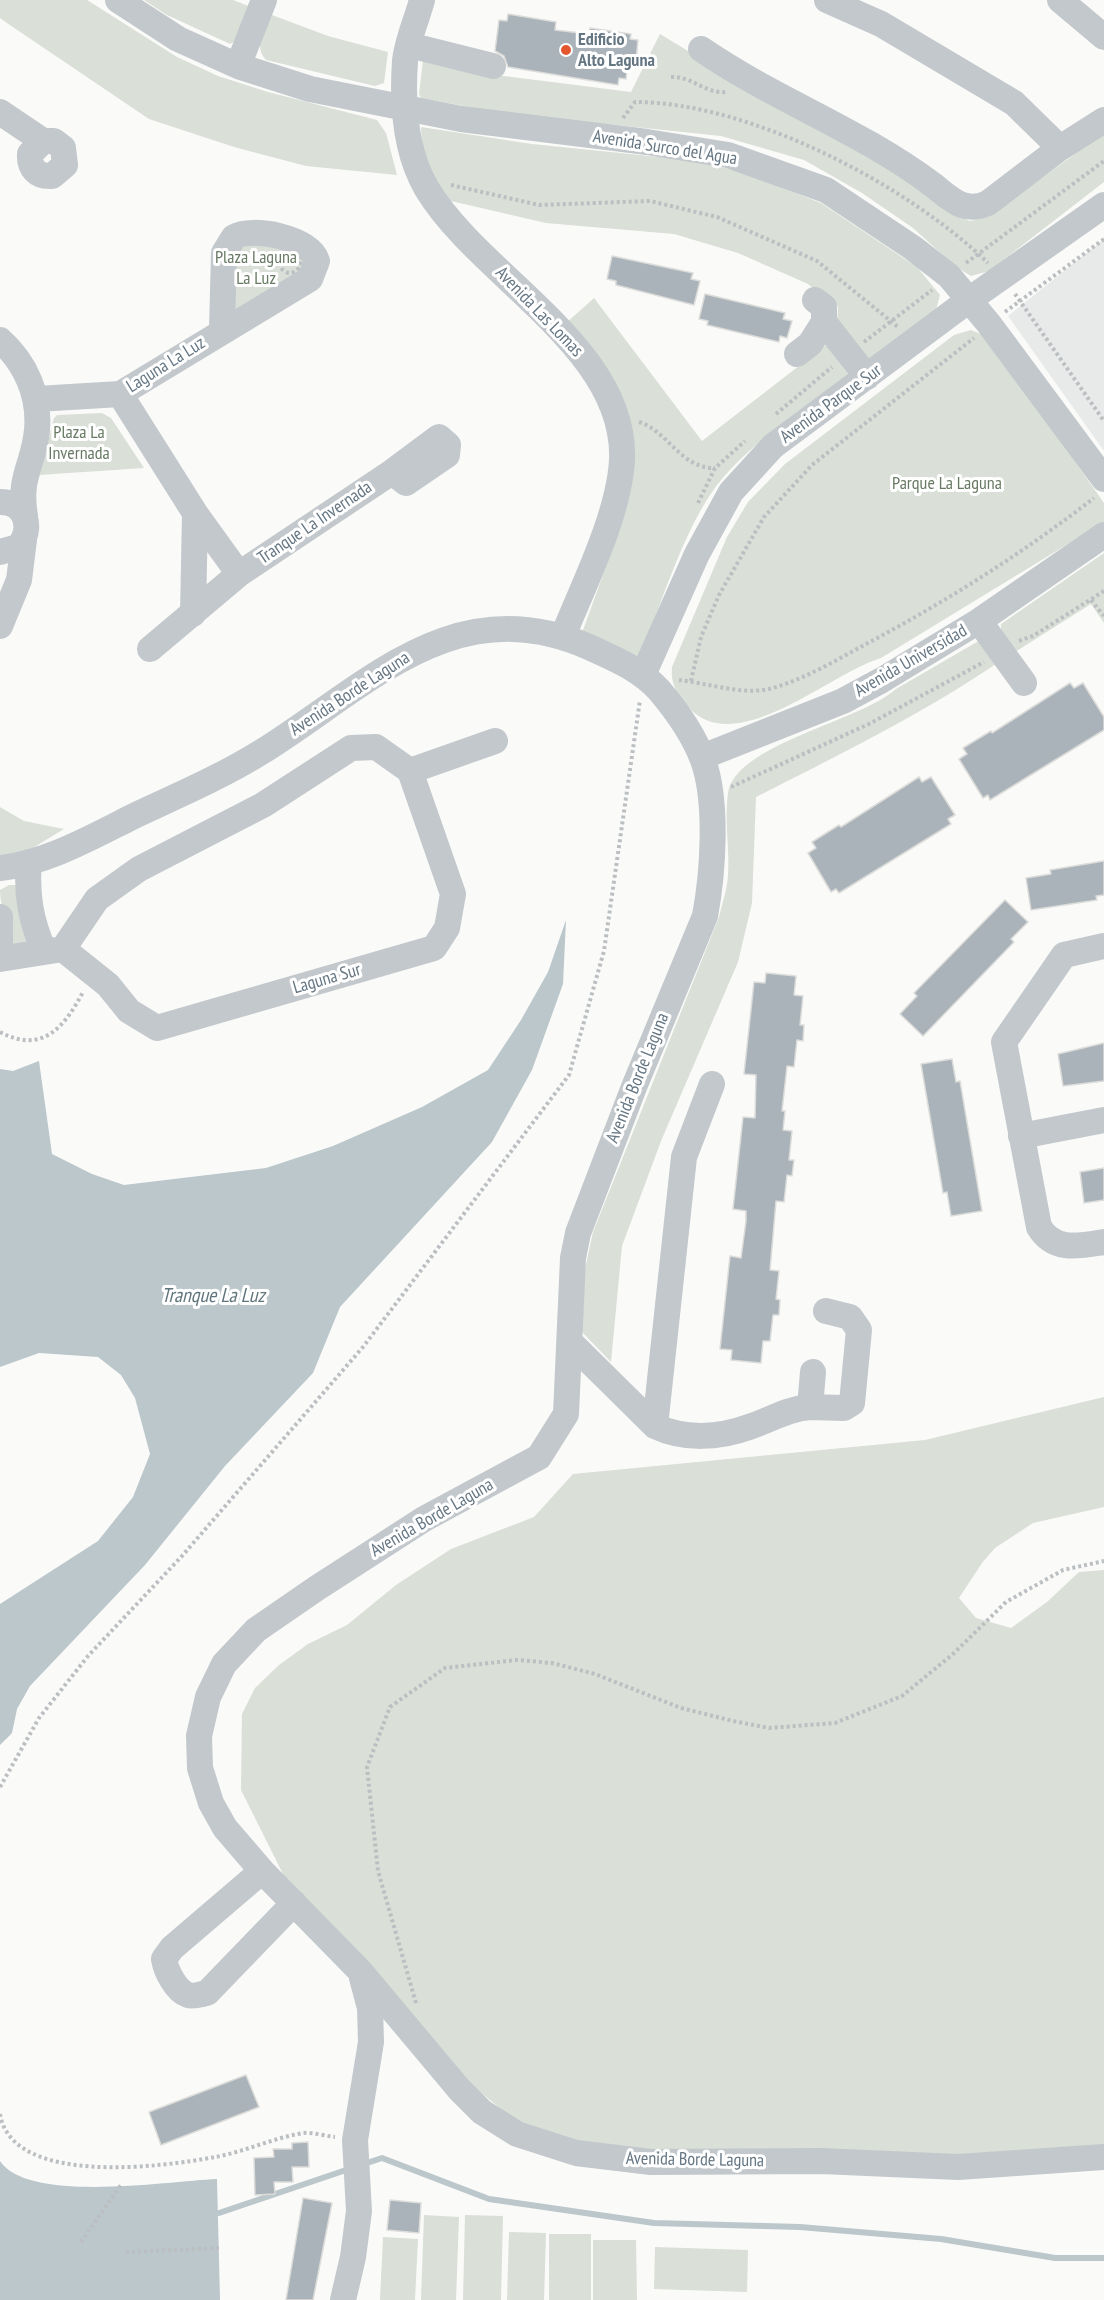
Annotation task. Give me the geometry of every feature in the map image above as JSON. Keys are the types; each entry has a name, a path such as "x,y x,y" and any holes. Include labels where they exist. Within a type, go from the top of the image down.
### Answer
{"street":[{"name":"Avenida Surco del Agua","path":"118,0 178,39 238,66 310,89 404,109 527,129 647,142 728,155 782,172 826,190 913,248 949,276 989,324 1099,488"},
{"path":"238,66 264,0"},
{"name":"Avenida Las Lomas","path":"422,0 405,59 404,109 413,154 427,188 444,213 585,357 612,407 620,432 622,460 610,518 563,636"},
{"path":"826,0 881,24 1014,103 1060,148"},
{"path":"1060,0 1104,37"},
{"path":"409,45 493,66"},
{"path":"700,49 750,81 832,121 900,160 963,208 980,207 988,203 1060,148 1104,120"},
{"path":"0,112 42,141"},
{"name":"Avenida Parque Sur","path":"650,681 697,554 731,492 773,446 969,300 1104,205"},
{"path":"797,354 810,344 819,311 867,377"},
{"name":"Laguna La Luz","path":"37,399 120,394 222,329"},
{"path":"0,340 20,363 37,399 37,432 22,489 25,528 22,567 12,600 0,626"},
{"name":"Tranque La Invernada","path":"120,394 195,513 239,574"},
{"path":"0,496 37,432"},
{"name":"Tranque La Invernada","path":"150,649 239,574 392,472"},
{"path":"0,502 13,504 25,528"},
{"path":"194,614 195,513"},
{"path":"0,552 11,551 25,528"},
{"name":"Avenida Universidad","path":"702,757 843,701 979,621 1104,535"},
{"path":"0,560 11,583 12,600"},
{"path":"979,621 1024,683"},
{"name":"Avenida Borde Laguna","path":"0,868 29,862 134,817 262,752 385,667 421,648 464,634 489,631 538,631 563,636 625,663 650,681 681,719 702,757 712,801 710,886 705,916 586,1209 573,1258 566,1414 539,1457 424,1519 256,1630 224,1664 208,1697 199,1736 200,1768 211,1803 225,1828 262,1871 360,1971 459,2089 482,2112 517,2134 576,2153 651,2162 821,2161 958,2167 1104,2157"},
{"path":"681,719 707,735 748,740"},
{"path":"712,801 726,765 748,740"},
{"path":"0,917 0,958 54,950 97,899 139,869 262,805 351,748 376,747 410,771 495,741"},
{"name":"Laguna Sur","path":"54,950 93,973 129,1011 157,1028 434,948 447,928 453,894 410,771"},
{"path":"29,862 27,886 30,912 54,950"},
{"path":"1104,946 1064,955 1005,1039 1039,1227 1045,1236 1064,1246 1104,1242"},
{"path":"655,1426 684,1157 712,1084"},
{"path":"1021,1136 1104,1120"},
{"path":"570,1342 655,1426 672,1435 697,1437 748,1428 791,1408 844,1408 852,1402 859,1330 850,1317 826,1311"},
{"path":"810,1407 813,1372"},
{"path":"262,1871 172,1948 164,1959 166,1971 185,1994 194,1996 207,1993 294,1903"},
{"name":"Avenida Borde Laguna","path":"343,2300 353,2257 359,2211 355,2140 371,2042 370,2008 360,1971"}],"path":[{"path":"671,76 690,78 704,89 722,93 746,89 750,81"},
{"path":"427,188 447,184 551,206 650,201 717,217 817,261 893,321 912,344"},
{"path":"691,681 701,637 719,595 764,517 812,465 929,375 989,324 1104,239"},
{"path":"979,254 1003,278 1104,421"},
{"path":"612,407 652,428 675,451 697,465 715,468"},
{"path":"0,1787 39,1718 81,1665 182,1556 363,1347 569,1075 604,951 650,681 691,681 738,690 768,689 810,675 936,607 1049,532 1099,488"},
{"path":"712,801 869,723 1033,636 1104,591"},
{"path":"1091,600 1104,616"},
{"path":"0,1032 30,1040 55,1032 70,1017 93,973"},
{"path":"420,2014 378,1871 367,1767 390,1707 445,1668 516,1660 552,1663 595,1674 681,1708 733,1721 769,1728 835,1723 902,1696 953,1654 1006,1602 1063,1570 1104,1561"},
{"path":"0,2114 14,2144 42,2159 93,2167 167,2164 216,2157 305,2133 355,2140"},
{"path":"81,2242 121,2185"},
{"path":"126,2252 219,2248"}],"shaded area":[{"path":"1104,239 1104,451 1008,316"}],"green space":[{"path":"0,0 87,0 177,57 218,76 268,92 377,120 386,133 397,175 306,166 234,147 149,119 0,18"},
{"path":"144,0 233,0 251,7 236,41 230,44 167,15"},
{"path":"272,15 328,36 388,52 384,83 375,86 266,60 262,55 260,44"},
{"path":"660,34 769,100 893,170 957,216 970,221 988,217 1104,133 1104,182 989,271 971,276 956,267 913,228 862,193 804,160 721,136 501,113 421,98 419,94 423,60 504,76 631,92"},
{"path":"421,127 532,144 698,161 747,174 821,203 917,267 940,295 936,310 867,360 837,324 838,307 808,284 738,253 674,234 546,223 451,201 434,180 422,144"},
{"name":"Plaza Laguna La Luz","path":"240,241 303,249 310,264 236,314 229,252"},
{"path":"594,298 702,441 826,345 848,374 756,445 738,461 710,495 689,532 639,659 584,635 583,630 620,528 631,472 564,325"},
{"name":"Parque La Laguna","path":"971,330 988,337 1104,503 1104,522 881,658 784,708 757,719 732,724 709,721 689,708 676,689 672,679 672,667 727,537 748,502 785,464 954,335"},
{"name":"Plaza La Invernada","path":"102,413 111,418 144,468 39,475 54,418 57,415"},
{"path":"1104,553 1104,623 1091,604 1015,652 1001,632 1001,624"},
{"path":"982,639 999,662 849,750 756,797 752,903 738,962 661,1141 622,1246 611,1362 581,1331 585,1269 593,1232 719,917 728,876 728,793 736,776 752,761 775,747 878,701"},
{"path":"0,807 24,821 64,829 31,849 0,858"},
{"path":"9,885 18,885 32,941 11,947 0,890"},
{"path":"1104,1397 1104,1507 1033,1523 995,1548 959,1598 976,1618 1011,1628 1047,1602 1079,1572 1104,1570 1104,2157 660,2159 537,2139 449,2066 293,1894 241,1790 242,1714 255,1688 279,1665 308,1644 347,1625 396,1585 451,1549 534,1517 573,1474 925,1440"},
{"path":"424,2215 459,2217 456,2300 421,2300"},
{"path":"465,2215 503,2216 501,2300 463,2300"},
{"path":"509,2232 546,2233 544,2300 507,2300"},
{"path":"549,2234 591,2234 591,2300 549,2300"},
{"path":"383,2237 418,2239 415,2300 380,2300"},
{"path":"593,2240 636,2240 637,2300 593,2300"},
{"path":"655,2247 748,2250 747,2292 654,2289"}],"water":[{"name":"Tranque La Luz","path":"566,920 563,984 532,1070 492,1142 340,1307 313,1373 225,1466 145,1565 30,1686 17,1709 12,1733 0,1745 0,1604 98,1541 133,1497 150,1454 135,1398 121,1375 98,1357 39,1353 0,1367 0,1069 13,1071 39,1061 52,1154 92,1174 124,1185 266,1168 333,1146 422,1107 488,1070 521,1020 548,972"},
{"path":"0,2161 16,2174 39,2182 68,2186 134,2186 217,2179 220,2300 0,2300"}],"building":[{"name":"Edificio Alto Laguna","path":"508,14 556,22 555,30 589,34 590,28 631,34 630,39 638,40 636,61 628,60 626,79 619,78 618,85 508,67 504,56 495,51 499,20 507,21"},
{"path":"612,256 693,273 691,279 700,281 694,305 616,285 616,281 607,279"},
{"path":"705,294 785,313 783,319 792,321 787,338 780,336 779,342 707,325 708,321 699,319"},
{"path":"1070,683 1074,688 1083,683 1104,717 1104,730 990,800 988,795 983,798 959,759 967,754 963,748 991,731 992,733"},
{"path":"919,777 922,782 931,777 955,815 948,819 951,824 839,893 836,889 831,892 808,853 816,848 812,842 839,825 841,827"},
{"path":"1104,861 1104,895 1096,896 1097,900 1031,910 1026,878 1051,874 1050,870"},
{"path":"1005,900 1028,922 1011,939 1014,942 923,1036 900,1014 917,996 914,993"},
{"path":"766,973 796,976 794,995 803,996 800,1025 804,1025 803,1041 797,1040 794,1067 787,1066 782,1111 785,1111 783,1130 792,1131 789,1160 794,1160 792,1176 787,1175 784,1202 776,1201 770,1270 779,1271 776,1299 780,1300 779,1315 773,1315 770,1341 763,1341 761,1363 731,1360 732,1350 720,1349 730,1256 741,1258 746,1221 746,1211 733,1209 743,1117 755,1118 756,1075 744,1074 754,982 765,983"},
{"path":"1104,1043 1104,1081 1063,1086 1058,1054"},
{"path":"952,1059 956,1082 960,1081 982,1211 951,1216 947,1192 943,1193 921,1064"},
{"path":"1104,1168 1104,1200 1084,1203 1080,1172"},
{"path":"246,2075 259,2107 161,2145 149,2112"},
{"path":"308,2142 309,2167 292,2167 293,2182 274,2182 275,2194 255,2195 254,2158 274,2157 273,2149 292,2149 292,2143"},
{"path":"303,2198 332,2203 313,2300 286,2300"},
{"path":"390,2200 421,2203 419,2233 387,2230"}],"waterway":[{"path":"361,2165 382,2158 489,2199 654,2223 800,2227 941,2239 1055,2258 1104,2258"},
{"path":"219,2213 352,2168"}],"place":[{"name":"Edificio Alto Laguna","path":"566,50"}]}
